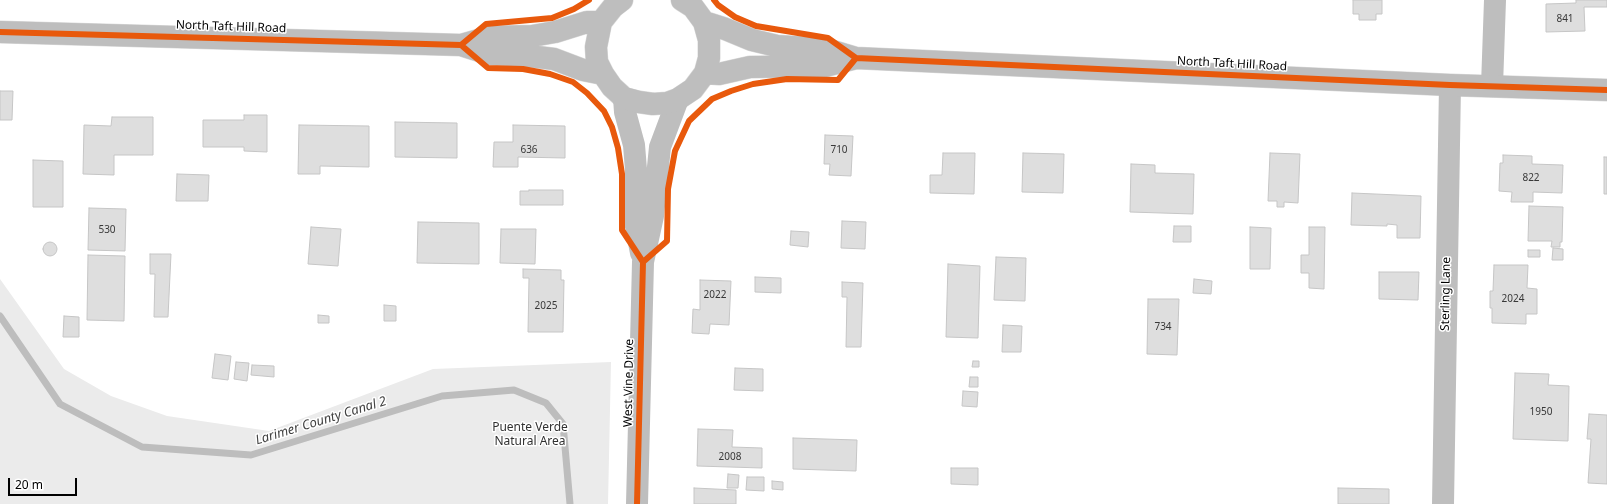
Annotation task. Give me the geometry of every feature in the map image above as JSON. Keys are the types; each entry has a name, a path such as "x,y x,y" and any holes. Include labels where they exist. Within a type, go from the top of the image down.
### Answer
{"main road":[{"path":"622,0 613,7 601,22 596,47 597,62 612,88 624,98 653,104 667,103 678,98 693,89 705,73 709,58 709,40 704,22 693,7 682,0"},
{"path":"1492,86 1495,0"},
{"name":"North Taft Hill Road","path":"461,45 489,37 532,36 555,32 587,22 601,22"},
{"name":"North Taft Hill Road","path":"704,22 752,40 777,46 826,49 856,58 1450,85 1607,90"},
{"name":"North Taft Hill Road","path":"0,32 461,45 489,54 554,59 583,70 603,74"},
{"name":"North Taft Hill Road","path":"705,73 719,74 750,67 825,66 856,58"},
{"name":"Sterling Lane","path":"1443,504 1450,85"},
{"name":"West Vine Drive","path":"624,98 634,145 636,170 634,216 643,262"},
{"name":"West Vine Drive","path":"637,504 643,262 653,216 660,147 678,98"}],"green space":[{"name":"Puente Verde Natural Area","path":"0,279 64,369 111,396 167,416 269,431 433,369 611,362 608,504 0,504"}],"building":[{"path":"1353,0 1382,0 1382,14 1376,14 1376,20 1359,20 1359,14 1353,14"},
{"path":"1576,0 1607,0 1607,7 1584,7 1585,31 1546,32 1546,4 1576,3"},
{"path":"0,91 13,91 12,120 0,120"},
{"path":"244,115 267,115 267,152 244,151 244,147 203,147 203,120 244,120"},
{"path":"112,117 153,117 153,155 114,155 114,175 83,174 84,125 111,126"},
{"path":"395,122 457,123 457,158 395,157"},
{"path":"299,125 369,126 369,167 320,166 320,174 298,174"},
{"path":"513,125 565,126 565,158 518,157 518,167 493,167 494,142 513,142"},
{"path":"825,135 853,136 851,176 829,175 830,164 824,164"},
{"path":"943,153 975,153 974,194 930,193 930,175 942,175"},
{"path":"1023,153 1064,154 1063,193 1022,192"},
{"path":"1270,153 1300,154 1298,203 1284,202 1284,207 1277,207 1277,201 1268,201"},
{"path":"1503,155 1532,156 1532,164 1563,165 1562,193 1533,192 1533,202 1511,202 1512,192 1499,191 1500,163 1503,163"},
{"path":"1604,157 1607,157 1607,194 1604,194"},
{"path":"33,160 63,161 63,207 33,207"},
{"path":"1131,164 1155,165 1155,173 1194,174 1193,214 1130,212"},
{"path":"177,174 209,175 208,201 176,201"},
{"path":"563,190 563,205 520,205 520,191"},
{"path":"1352,193 1421,196 1420,238 1397,238 1397,225 1351,225"},
{"path":"1529,206 1563,207 1562,242 1560,242 1560,247 1551,247 1552,241 1528,241"},
{"path":"89,208 126,209 125,251 88,250"},
{"path":"842,221 866,222 865,249 841,248"},
{"path":"418,222 479,223 479,264 417,263"},
{"path":"1174,226 1191,226 1191,242 1173,242"},
{"path":"311,227 341,229 338,266 308,264"},
{"path":"1250,227 1271,228 1270,269 1250,269"},
{"path":"1309,227 1325,227 1324,289 1309,288 1309,273 1301,273 1301,255 1309,255"},
{"path":"501,229 536,229 535,264 500,263"},
{"path":"791,231 809,232 808,247 790,245"},
{"path":"47,242 53,242 57,246 57,252 53,256 47,256 43,252 43,246"},
{"path":"1553,248 1563,249 1563,260 1552,260"},
{"path":"1528,250 1540,250 1540,257 1528,257"},
{"path":"150,254 171,254 168,317 154,317 155,274 150,274"},
{"path":"88,255 125,256 124,321 87,320"},
{"path":"996,257 1026,258 1025,301 994,300"},
{"path":"948,264 980,266 978,338 946,337"},
{"path":"1494,265 1528,265 1527,288 1537,289 1537,314 1526,314 1526,324 1492,323 1490,291 1493,291"},
{"path":"523,269 561,270 561,280 564,280 563,332 528,332 529,278 523,278"},
{"path":"1379,272 1419,272 1418,300 1379,299"},
{"path":"755,277 781,278 781,293 755,292"},
{"path":"1194,279 1212,281 1211,294 1193,293"},
{"path":"700,280 731,281 729,325 710,324 709,334 692,333 693,309 700,310"},
{"path":"842,282 863,283 861,347 846,347 847,297 842,297"},
{"path":"1148,299 1179,299 1177,355 1147,354"},
{"path":"384,305 396,306 396,321 384,321"},
{"path":"318,315 329,316 329,323 318,323"},
{"path":"64,316 79,317 79,337 63,337"},
{"path":"1003,325 1022,326 1021,352 1002,352"},
{"path":"215,354 231,356 228,380 212,378"},
{"path":"973,361 979,361 979,367 972,367"},
{"path":"236,362 249,363 247,381 234,379"},
{"path":"252,365 274,366 274,377 251,375"},
{"path":"735,368 763,369 763,391 734,390"},
{"path":"1515,373 1549,374 1548,385 1569,386 1568,441 1513,439"},
{"path":"970,377 978,377 978,387 969,387"},
{"path":"963,391 978,392 977,407 962,406"},
{"path":"1589,414 1607,415 1607,484 1588,483 1591,439 1587,439"},
{"path":"698,429 733,430 732,447 762,448 762,468 697,466"},
{"path":"793,438 857,440 856,471 793,469"},
{"path":"951,468 978,468 978,485 951,484"},
{"path":"728,474 739,475 738,488 727,488"},
{"path":"747,477 764,477 764,491 746,490"},
{"path":"772,481 783,482 783,490 772,489"},
{"path":"694,488 736,490 736,504 694,504"},
{"path":"1338,488 1389,489 1389,504 1338,504"}],"waterway":[{"name":"Larimer County Canal 2","path":"0,316 60,404 142,447 251,455 442,396 514,390 546,403 563,424 570,504"}],"cycle path":[{"path":"461,45 486,24 552,18 574,9 589,0"},
{"path":"714,0 718,5 735,17 756,26 828,38 856,58"},
{"path":"0,32 461,45"},
{"path":"461,45 488,68 523,69 550,74 573,82 587,93 604,111 612,127 618,148 622,174 622,230 643,262"},
{"path":"856,58 1450,85 1607,90"},
{"path":"643,262 667,241 668,189 675,151 689,121 712,99 753,84 787,79 838,80 856,58"},
{"path":"637,504 643,262"}]}
